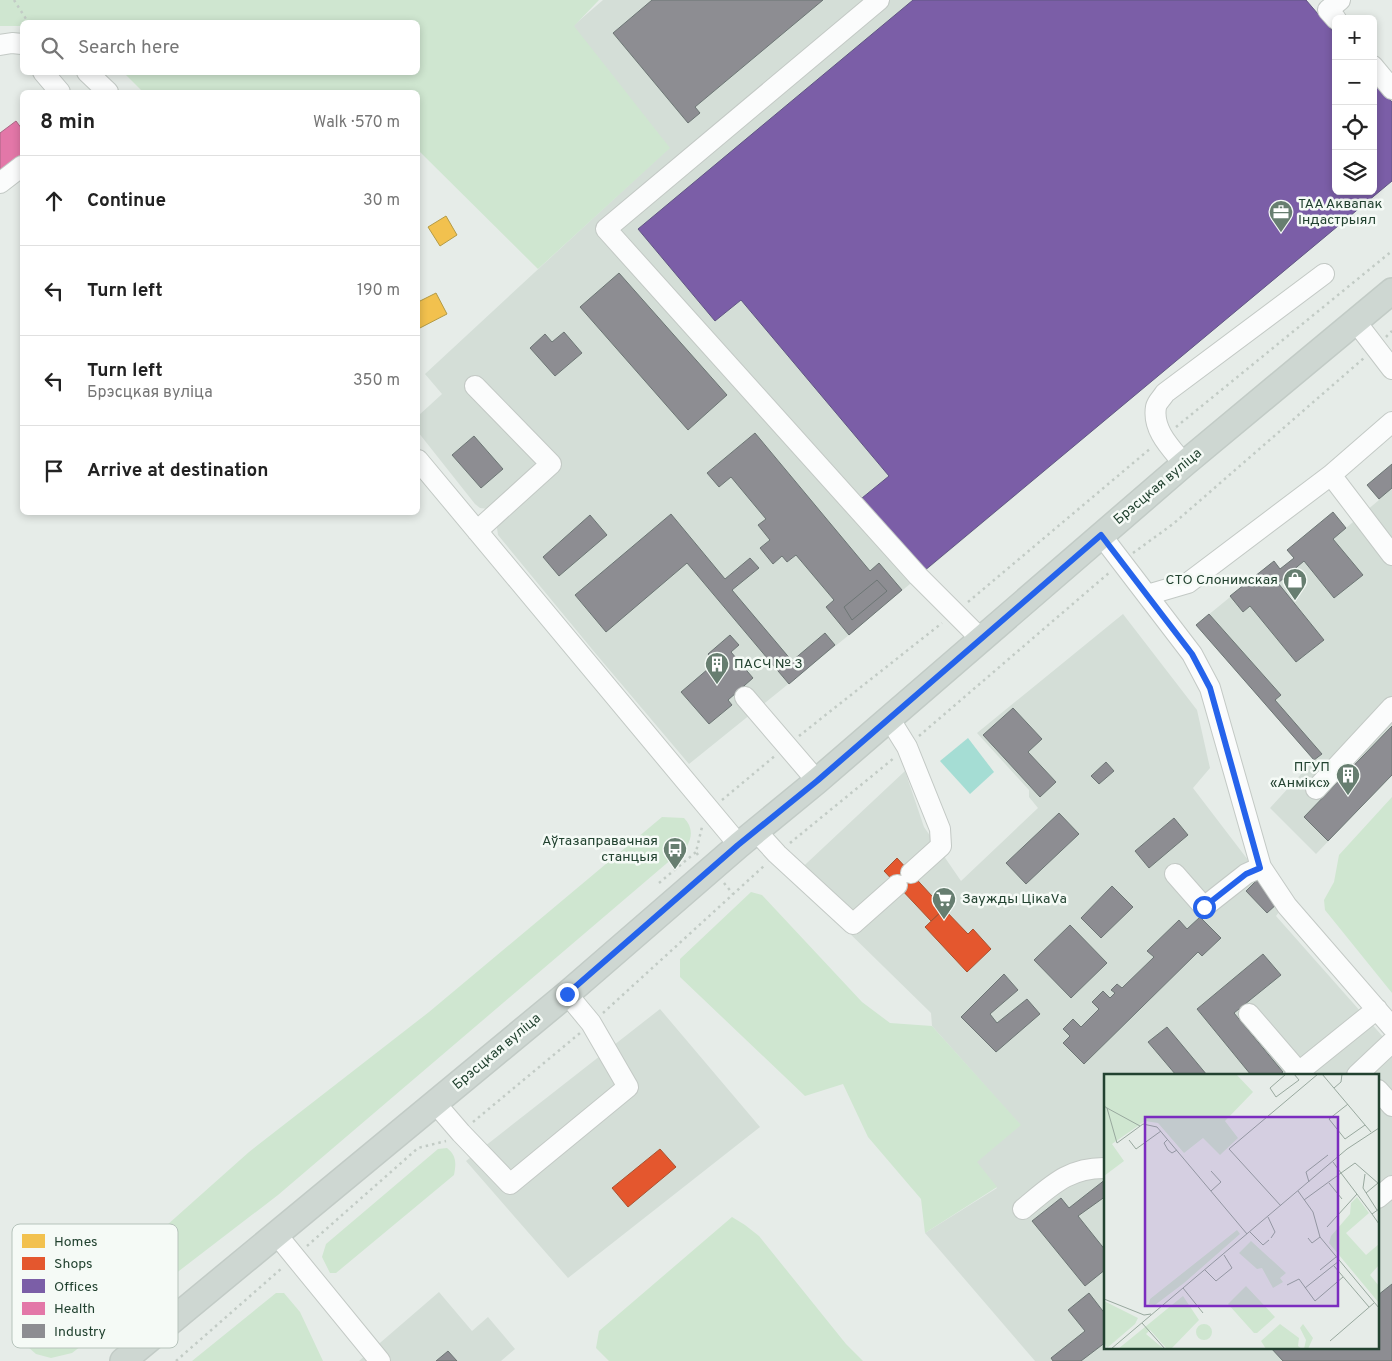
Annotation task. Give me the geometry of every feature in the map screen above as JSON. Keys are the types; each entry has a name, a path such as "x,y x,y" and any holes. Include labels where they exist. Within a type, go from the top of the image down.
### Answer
{"main road":[{"name":"Брэсцкая вуліца","path":"178,1316 567,994 704,860 747,838 817,781 1184,464 1392,291"},
{"name":"Брэсцкая вуліца","path":"123,1361 139,1348"}],"street":[{"path":"879,0 606,229 918,576 981,639"},
{"path":"1332,15 1328,10 1340,0"},
{"path":"0,45 20,44"},
{"path":"1377,71 1392,89"},
{"path":"46,75 58,90"},
{"path":"90,75 106,90"},
{"path":"0,183 20,168"},
{"path":"1184,464 1163,438 1156,423 1156,406 1164,394 1324,274"},
{"path":"1356,322 1392,368"},
{"path":"476,386 551,464 477,531"},
{"path":"1147,595 1188,583 1331,475 1392,422"},
{"path":"420,462 710,810 747,838 777,854 853,924 941,846 940,829 907,746 889,718"},
{"path":"1331,475 1392,555"},
{"path":"1101,535 1192,654 1210,688 1260,868 1288,906 1392,1027"},
{"path":"745,697 817,781"},
{"path":"1316,790 1392,707"},
{"path":"1175,874 1204,907 1246,874 1260,868"},
{"path":"436,1104 460,1133 510,1184 628,1087 591,1023 567,994"},
{"path":"1250,1014 1297,1073 1376,1009"},
{"path":"1361,1074 1392,1042"},
{"path":"1380,1092 1392,1106"},
{"path":"1022,1209 1062,1178 1080,1170 1104,1168"},
{"path":"1380,1196 1392,1186"},
{"path":"276,1235 380,1361"}],"path":[{"path":"14,0 27,20"},
{"path":"733,894 704,860 704,817 710,810 954,613 1163,438 1392,251"},
{"path":"659,883 704,860"}],"shaded area":[{"path":"603,0 1306,0 1332,30 1332,195 1375,195 849,635 689,764 498,535 496,521 488,509 480,508 475,504 420,435 420,414 442,394 425,374 669,148 573,26"},
{"path":"1392,181 1377,194 1377,189"},
{"path":"1392,464 1392,775 1316,854 1270,808 1314,760 1196,625 1274,561 1280,569 1294,558 1287,550 1333,512 1346,528 1379,500 1367,485"},
{"path":"1123,614 1197,710 1210,768 1193,788 1248,860 1244,869 1246,874 1254,883 1257,880 1279,912 1276,916 1392,1047 1392,1361 1035,1361 925,1233 997,1188 976,1162 1020,1125 932,1026 931,1013 792,877 905,771 924,827 961,881 1038,808 1029,797 1029,790 977,733"},
{"path":"660,1009 760,1127 568,1278 466,1161"},
{"path":"439,1292 472,1331 488,1317 515,1349 501,1361 359,1361"}],"green space":[{"path":"0,0 599,0 574,26 670,148 538,269 420,152 420,90 141,90 126,75 420,75 420,20 20,20 20,26 0,26"},
{"path":"1392,797 1392,993 1325,910 1324,900 1334,882 1339,855"},
{"path":"662,817 684,818 687,821 691,831 687,846 278,1195 178,1272 178,1224 168,1224 249,1152 429,1012"},
{"path":"751,892 762,895 862,1002 890,1023 932,1026 1021,1125 977,1162 997,1187 925,1233 921,1199 868,1137 843,1084 805,1096 680,977 680,959"},
{"path":"447,1148 453,1154 455,1160 454,1175 336,1273 330,1273 322,1257 326,1244 438,1149"},
{"path":"732,1217 759,1236 846,1344 863,1361 609,1361 596,1348 599,1331"},
{"path":"276,1293 284,1293 300,1312 323,1361 192,1361"},
{"path":"29,1348 79,1348 72,1353 51,1358 36,1354"}],"water":[{"path":"968,738 994,772 970,794 940,761"}],"building: Homes":[{"path":"446,216 457,235 440,246 428,227"},
{"path":"436,293 447,314 420,328 420,301"}],"building: Shops":[{"path":"897,858 944,909 931,921 884,871"},
{"path":"944,909 968,934 973,929 991,949 967,972 925,927"},
{"path":"660,1149 676,1167 628,1207 612,1188"}],"building: Offices":[{"path":"913,0 1306,0 1332,30 1332,195 1375,195 924,571 862,498 889,476 741,300 715,321 638,229"},
{"path":"1377,85 1392,102 1392,181 1377,194"}],"building: Health":[{"path":"16,121 20,126 20,159 0,174 0,133"}],"building: Industry":[{"path":"652,0 823,0 695,107 700,113 688,123 613,33"},
{"path":"619,273 727,395 688,430 580,307"},
{"path":"564,332 582,353 555,376 530,348 545,334 552,342"},
{"path":"755,433 870,571 879,563 902,590 849,635 826,607 834,600 796,555 787,562 782,556 773,564 760,548 770,540 758,525 766,519 731,477 719,487 707,473"},
{"path":"474,436 503,469 481,488 452,455"},
{"path":"1392,464 1392,488 1379,499 1367,485"},
{"path":"1333,512 1346,528 1333,539 1363,575 1334,598 1304,561 1278,583 1324,640 1296,662 1250,606 1243,612 1230,596 1274,561 1280,569 1294,558 1287,550"},
{"path":"671,514 725,579 750,558 759,568 732,590 792,661 825,633 835,645 789,684 687,563 606,632 575,595"},
{"path":"590,515 607,535 559,576 543,557"},
{"path":"877,580 887,591 852,620 844,607"},
{"path":"1209,614 1281,695 1275,700 1322,754 1314,760 1196,625"},
{"name":"ПАСЧ № 3","path":"730,635 739,645 731,652 753,678 728,700 732,705 709,724 681,692 715,663 708,654"},
{"path":"1013,708 1042,739 1028,752 1056,782 1040,797 983,735"},
{"name":"ПГУП «Анмікс»","path":"1392,726 1392,775 1328,841 1304,817"},
{"path":"1106,762 1114,771 1099,784 1091,776"},
{"path":"1059,813 1079,834 1026,884 1006,863"},
{"path":"1174,818 1188,835 1149,868 1135,851"},
{"path":"1257,880 1278,903 1267,913 1246,891"},
{"path":"1112,886 1133,907 1101,938 1081,918"},
{"path":"1200,917 1221,938 1202,956 1198,952 1084,1064 1063,1043 1070,1036 1063,1029 1073,1019 1081,1027 1099,1009 1092,1002 1103,991 1110,998 1115,993 1111,990 1117,984 1122,988 1154,957 1147,951 1179,920 1187,929"},
{"path":"1070,925 1107,963 1071,998 1034,960"},
{"path":"1263,954 1281,975 1234,1013 1283,1072 1280,1074 1250,1074 1197,1009"},
{"path":"1004,974 1018,990 990,1014 997,1023 1027,999 1040,1014 996,1052 961,1017"},
{"path":"1167,1027 1206,1074 1175,1074 1148,1042"},
{"path":"1104,1181 1104,1197 1078,1216 1104,1248 1104,1271 1085,1286 1032,1221 1061,1198 1069,1208"},
{"path":"1392,1284 1392,1361 1283,1361 1271,1348 1311,1348 1313,1350 1315,1348 1380,1348 1380,1293"},
{"path":"1089,1293 1104,1312 1104,1344 1081,1361 1053,1361 1051,1358 1085,1331 1068,1310"},
{"path":"448,1351 457,1361 436,1361"}],"place":[{"name":"ТАА Аквапак Індастрыял","path":"1281,233"},
{"name":"СТО Слонимская","path":"1295,601"},
{"name":"ПАСЧ № 3","path":"717,685"},
{"name":"ПГУП «Анмікс»","path":"1348,796"},
{"name":"Аўтазаправачная станцыя","path":"675,870"},
{"name":"Заужды ЦікаVа","path":"944,920"}],"route":[{"path":"567,994 738,845 817,781 1101,535 1192,654 1210,688 1219,718 1260,868 1246,874 1204,907"}]}
